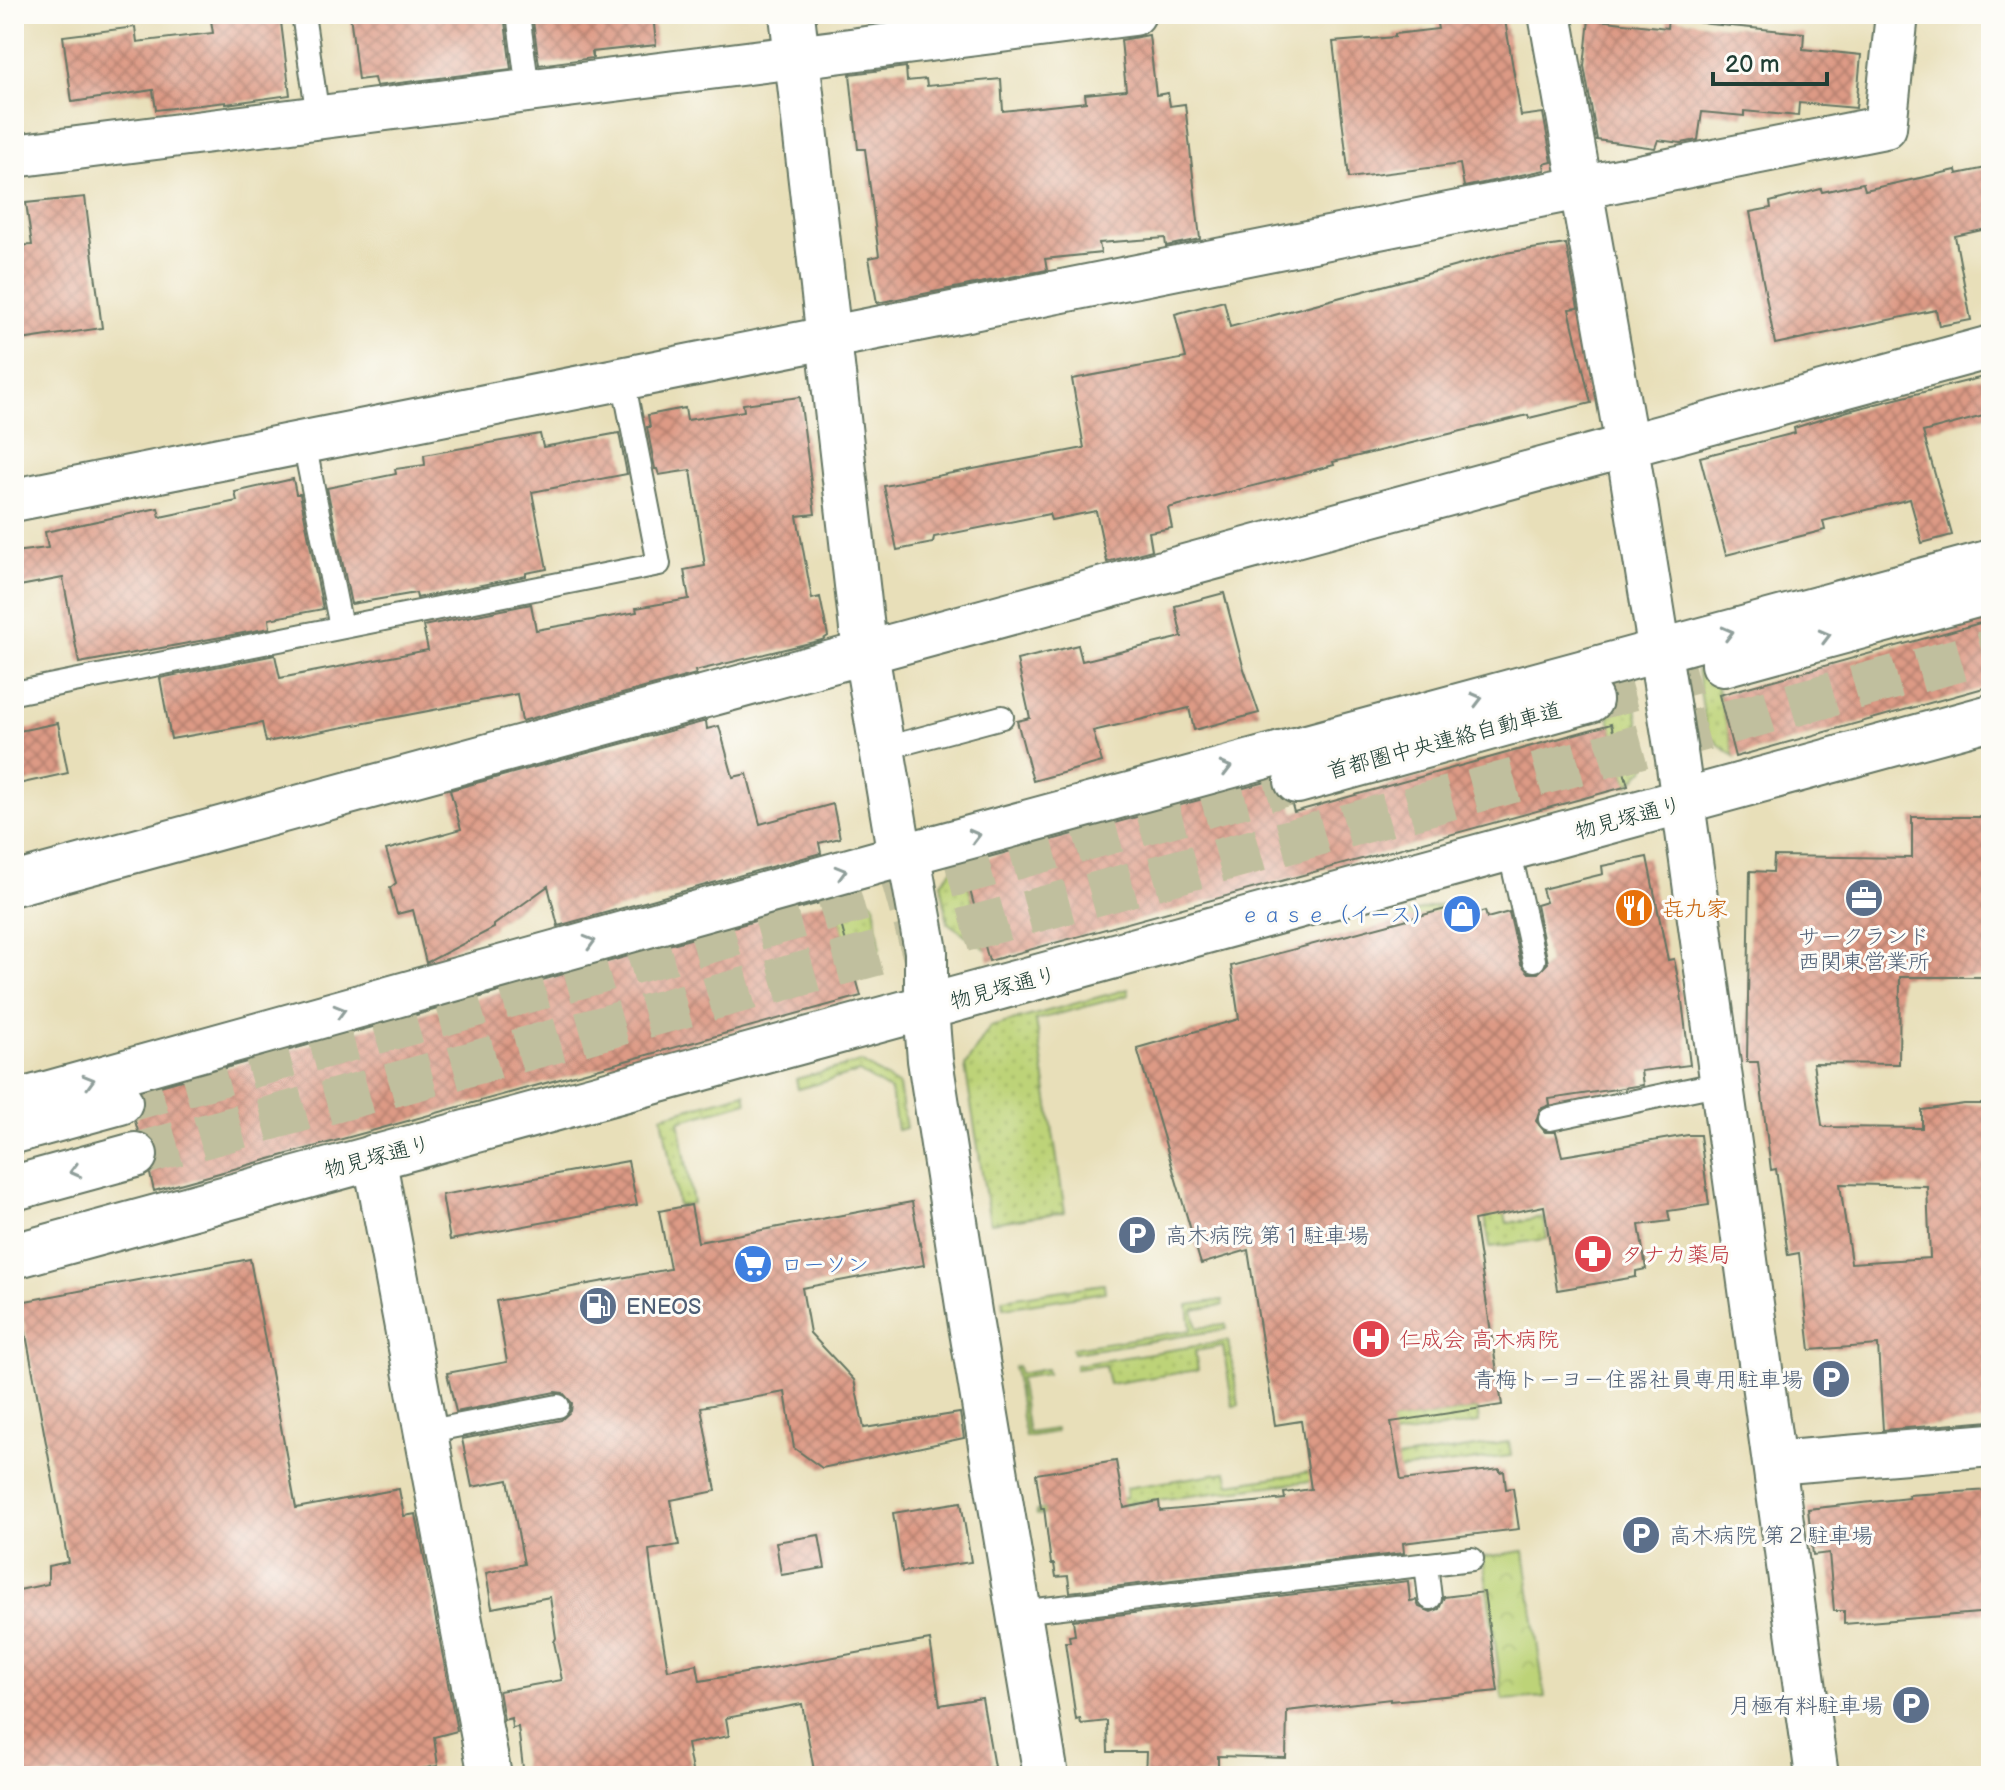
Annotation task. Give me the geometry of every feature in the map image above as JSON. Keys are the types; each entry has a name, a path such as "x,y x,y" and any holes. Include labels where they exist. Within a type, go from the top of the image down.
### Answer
{"main road":[{"path":"792,14 866,653 900,856"},
{"path":"1723,664 1991,591"},
{"name":"首都圏中央連絡自動車道","path":"1297,781 1590,700"},
{"name":"物見塚通り","path":"14,1256 1991,717"},
{"path":"926,1008 930,1060 971,1325 1046,1776"},
{"path":"14,1131 120,1102"},
{"path":"14,1188 135,1155"}],"street":[{"path":"14,156 1134,14"},
{"path":"1550,14 1660,651 1817,1776"},
{"path":"14,500 1885,127 1897,14"},
{"path":"14,884 1991,347"},
{"path":"14,1102 900,856 1991,561"},
{"path":"900,856 897,877 910,955 926,1008"},
{"path":"374,1156 490,1776"},
{"path":"1774,1463 1991,1445"}],"lane":[{"path":"303,14 318,117"},
{"path":"518,14 528,90"},
{"path":"14,693 659,564 623,379"},
{"path":"304,443 341,627"},
{"path":"882,749 1002,717"},
{"path":"1509,849 1534,960"},
{"path":"1550,1119 1721,1083"},
{"path":"425,1432 558,1406"},
{"path":"1019,1612 1472,1559"},
{"path":"1426,1564 1430,1598"}],"green space":[{"path":"1709,657 1735,757 1707,735 1697,670"},
{"path":"1617,681 1633,690 1646,767 1628,786 1600,686"},
{"path":"961,860 986,949 948,923 941,882"},
{"path":"852,889 874,903 880,948 856,982 833,894"},
{"path":"1443,904 1507,1223 1543,1217 1547,1239 1490,1247 1438,912 1400,923 1398,916"},
{"path":"1128,989 1129,995 1036,1020 1065,1212 990,1223 965,1066 990,1027"},
{"path":"861,1062 899,1086 906,1128 897,1130 891,1091 859,1072 798,1089 796,1079"},
{"path":"745,1093 747,1102 679,1121 693,1203 678,1206 662,1116"},
{"path":"1104,1284 1105,1292 1004,1308 1002,1299"},
{"path":"1223,1300 1223,1305 1193,1310 1197,1328 1226,1324 1227,1329 1073,1353 1072,1348 1191,1330 1188,1305"},
{"path":"1228,1341 1239,1405 1233,1406 1223,1346 1195,1351 1198,1370 1109,1384 1105,1365 1075,1369 1075,1365"},
{"path":"1018,1366 1019,1374 1046,1369 1047,1374 1019,1378 1028,1433 1056,1429 1056,1432 1025,1437 1014,1367"},
{"path":"1477,1409 1479,1423 1325,1446 1323,1432"},
{"path":"1509,1442 1511,1456 1037,1515 1036,1511 1127,1497 1126,1488 1227,1472 1230,1484"},
{"path":"1524,1551 1545,1697 1503,1700 1483,1557"}],"building":[{"path":"210,14 280,14 290,95 156,110 153,90 72,102 63,36 135,27 137,42 213,33"},
{"path":"350,14 504,14 511,69 376,86 374,78 358,80"},
{"path":"532,14 653,14 656,45 592,52 593,58 539,65"},
{"path":"1435,14 1504,14 1521,116 1543,113 1552,162 1544,164 1545,170 1464,187 1460,164 1349,178 1333,42 1395,37 1395,34 1438,29"},
{"path":"1668,17 1804,33 1803,49 1861,55 1856,108 1799,103 1798,116 1744,111 1744,116 1702,112 1698,140 1681,143 1658,140 1655,148 1597,140 1584,66 1589,19 1667,28"},
{"path":"1149,35 1156,95 1168,93 1170,106 1185,104 1200,239 1166,246 1165,238 1099,243 1101,253 1045,259 1047,270 877,303 869,258 879,256 865,149 858,149 850,74 906,67 907,81 926,79 927,86 1001,79 1003,111 1086,102 1085,94 1126,90 1121,40"},
{"path":"1991,167 1991,228 1955,236 1971,320 1939,326 1936,310 1775,344 1750,212 1771,208 1770,202 1821,189 1822,192 1863,183 1865,190 1956,170 1957,174"},
{"path":"85,197 102,328 14,341 14,246 32,245 26,203"},
{"path":"1566,244 1578,308 1569,309 1591,403 1333,462 1334,465 1168,508 1172,528 1149,532 1152,550 1107,562 1096,511 1051,520 1049,514 934,537 933,543 897,550 884,486 1084,448 1072,379 1186,358 1175,314 1224,301 1230,327 1505,253"},
{"path":"1991,375 1991,414 1923,432 1952,535 1922,543 1910,499 1823,521 1825,530 1726,555 1700,457 1795,433 1794,428 1848,411"},
{"path":"800,397 815,514 797,516 812,599 820,597 828,636 822,640 695,671 696,674 522,721 517,694 266,742 262,723 171,739 160,678 275,655 280,678 428,650 423,626 531,604 536,630 637,612 636,608 689,599 684,570 705,566 691,470 659,475 655,469 647,427 650,427 648,415 685,408 687,420 744,411 743,404"},
{"path":"619,433 627,474 532,492 547,569 417,598 416,593 351,604 327,488 396,474 395,469 425,465 424,455 540,434 543,447"},
{"path":"293,479 296,494 300,494 323,609 269,619 270,628 79,663 63,578 14,587 14,552 48,548 45,532 158,508 160,517 237,501 235,492"},
{"path":"1224,593 1259,713 1194,730 1189,708 1093,731 1102,762 1033,781 1017,721 1030,718 1017,660 1078,645 1082,661 1182,637 1175,606"},
{"path":"1991,620 1991,686 1735,757 1719,695"},
{"path":"706,721 707,729 719,726 733,777 747,774 760,824 833,804 840,838 819,843 821,853 558,926 548,886 494,928 426,963 413,910 397,914 390,888 396,883 386,850 461,829 450,790"},
{"path":"58,723 68,773 14,785 14,732"},
{"path":"1611,724 1628,786 989,961 963,864 1273,780 1273,788 1279,798 1292,805 1294,812"},
{"path":"1912,817 1991,817 1991,977 1900,977 1899,1064 1813,1063 1822,1125 1825,1127 1922,1128 1922,1110 1991,1104 1991,1421 1883,1430 1878,1345 1810,1350 1799,1253 1788,1255 1776,1169 1771,1170 1758,1062 1747,1062 1750,871 1773,872 1774,856 1912,858","holes":["1840,1184 1927,1186 1930,1258 1851,1263"]},
{"path":"1647,857 1668,960 1674,959 1690,1065 1641,1071 1643,1085 1549,1099 1550,1105 1540,1109 1536,1121 1545,1132 1556,1132 1562,1156 1700,1135 1709,1205 1668,1211 1670,1221 1639,1225 1646,1269 1636,1271 1636,1277 1557,1290 1544,1206 1474,1220 1502,1405 1391,1422 1401,1480 1500,1469 1500,1472 1504,1471 1506,1489 1513,1488 1519,1529 1403,1543 1404,1553 1070,1592 1068,1576 1056,1577 1054,1564 1051,1564 1036,1474 1116,1461 1124,1508 1159,1501 1160,1511 1285,1499 1284,1493 1311,1489 1301,1421 1275,1425 1248,1250 1201,1264 1137,1048 1239,1019 1231,966 1472,902 1475,914 1485,911 1487,918 1509,912 1521,964 1529,973 1538,973 1548,963 1536,905 1546,902 1542,889 1603,874 1602,866"},
{"path":"834,899 861,996 154,1191 150,1174 159,1162 159,1148 152,1137 138,1131 135,1121 144,1108 142,1091"},
{"path":"628,1161 637,1205 450,1240 442,1195"},
{"path":"912,1202 924,1265 802,1288 810,1333 854,1380 864,1428 960,1413 964,1438 822,1468 794,1448 785,1392 701,1407 716,1491 671,1500 679,1545 649,1550 652,1578 668,1670 697,1664 700,1681 930,1640 940,1705 982,1698 994,1767 945,1776 815,1776 802,1704 726,1718 729,1736 687,1744 693,1776 524,1776 518,1727 512,1728 511,1718 504,1720 499,1691 562,1680 554,1642 550,1597 492,1608 486,1573 524,1564 508,1480 472,1487 462,1439 561,1420 571,1411 572,1403 563,1393 555,1392 456,1412 447,1373 507,1362 496,1301 670,1269 659,1211 691,1205 698,1242"},
{"path":"250,1259 296,1508 399,1489 404,1516 416,1514 457,1731 434,1737 438,1766 381,1776 14,1776 14,1591 48,1584 48,1566 68,1562 20,1302"},
{"path":"1991,1490 1991,1543 1984,1543 1991,1612 1844,1624 1844,1611 1834,1611 1829,1553 1813,1555 1808,1509 1909,1498 1908,1495"},
{"path":"961,1502 971,1562 902,1572 893,1513"},
{"path":"819,1535 825,1568 781,1575 776,1542"},
{"path":"1408,1581 1410,1601 1416,1600 1419,1607 1431,1612 1439,1609 1444,1597 1484,1592 1498,1691 1287,1711 1286,1758 1218,1756 1218,1776 1145,1776 1146,1752 1108,1752 1107,1721 1081,1724 1080,1719 1076,1720 1065,1642 1070,1642 1069,1636 1075,1635 1073,1620"}],"tunnel":[{"path":"135,1155 1991,651"},
{"path":"1590,700 1723,664"},
{"path":"120,1102 1297,781"}],"place":[{"name":"サークランド 西関東営業所","path":"1864,898"},
{"name":"㐂九家","path":"1634,908"},
{"name":"ｅａｓｅ（イース）","path":"1462,914"},
{"name":"高木病院 第１駐車場","path":"1137,1235"},
{"name":"タナカ薬局","path":"1593,1254"},
{"name":"ローソン","path":"753,1264"},
{"name":"ENEOS","path":"598,1306"},
{"name":"仁成会 高木病院","path":"1371,1339"},
{"name":"青梅トーヨ－住器社員専用駐車場","path":"1831,1379"},
{"name":"高木病院 第２駐車場","path":"1641,1535"},
{"name":"月極有料駐車場","path":"1911,1705"}]}
